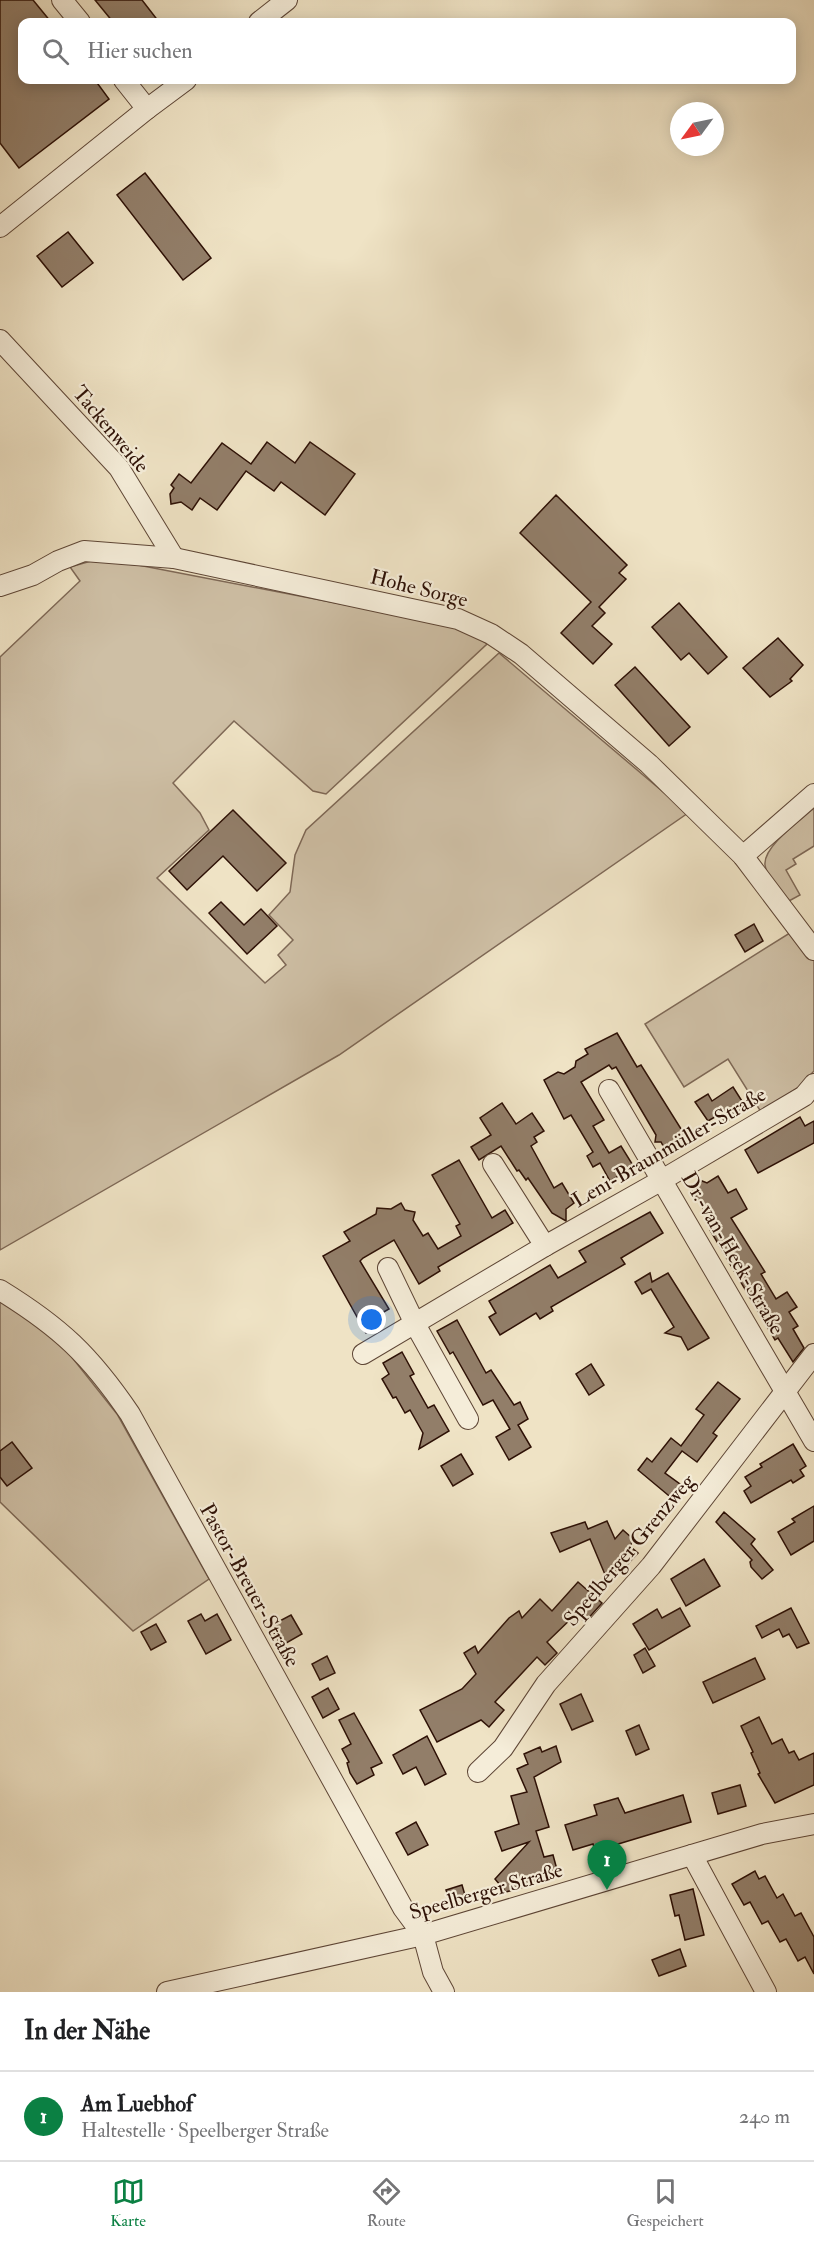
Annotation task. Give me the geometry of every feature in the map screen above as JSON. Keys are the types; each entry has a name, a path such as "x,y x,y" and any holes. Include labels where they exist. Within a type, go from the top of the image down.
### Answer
{"street":[{"path":"62,0 77,18"},
{"path":"264,18 287,0"},
{"path":"127,84 147,109"},
{"path":"0,227 181,84"},
{"name":"Tackenweide","path":"0,340 119,468 174,558"},
{"name":"Hohe Sorge","path":"0,586 33,575 58,561 84,551 174,558 458,619 491,633 520,654 648,764 743,856 814,950"},
{"path":"743,856 814,794"},
{"name":"Leni-Braunmüller-Straße","path":"363,1354 804,1096 814,1084"},
{"name":"Dr.-van-Heek-Straße","path":"609,1090 814,1441"},
{"path":"493,1164 545,1246"},
{"path":"388,1268 415,1324 468,1419"},
{"name":"Pastor-Breuer-Straße","path":"0,1290 65,1334 102,1373 130,1414 397,1898 423,1935 433,1972 444,1992"},
{"name":"Speelberger Grenzweg","path":"478,1772 502,1748 546,1684 651,1566 814,1354"},
{"name":"Speelberger Straße","path":"168,1992 423,1935 762,1834 814,1824"},
{"path":"692,1855 766,1992"}],"shaded area":[{"path":"91,561 138,565 440,623 473,634 487,644 326,794 313,791 234,721 173,783 200,813 209,830 157,878 265,983 286,965 278,955 293,940 269,915 290,892 295,855 306,830 499,653 688,813 339,1055 0,1250 0,657 80,581 70,567"},
{"path":"814,808 814,846 793,859 796,864 786,870 800,895 789,901 766,870 766,858 776,842"},
{"path":"793,931 814,956 814,1071 799,1087 761,1112 728,1059 684,1087 645,1024"},
{"path":"0,1301 55,1336 117,1414 209,1579 133,1631 0,1502"}],"building":[{"path":"0,0 33,0 48,18 18,18 18,84 98,84 109,99 19,168 0,143"},
{"path":"95,0 142,0 156,18 110,18"},
{"path":"145,173 211,258 183,280 117,195"},
{"path":"68,232 93,263 62,287 37,256"},
{"path":"267,442 295,463 310,442 355,474 325,515 281,482 274,491 246,471 217,510 200,498 192,510 181,502 171,504 170,494 174,488 171,485 179,474 191,483 222,443 251,464"},
{"path":"556,495 627,565 619,573 626,579 599,607 605,613 592,626 612,644 593,664 561,633 591,602 520,533"},
{"path":"679,603 727,657 708,674 689,653 681,660 652,627"},
{"path":"778,638 803,665 790,679 792,681 770,697 743,668"},
{"path":"635,667 690,727 669,746 615,685"},
{"path":"233,810 286,863 257,891 223,856 187,890 169,871"},
{"path":"221,902 244,925 261,909 277,926 247,954 209,913"},
{"path":"754,924 763,941 745,952 735,935"},
{"path":"617,1033 637,1067 641,1065 688,1140 667,1153 661,1142 655,1142 656,1135 616,1067 612,1069 609,1065 581,1082 604,1120 593,1126 609,1153 621,1146 634,1167 610,1181 600,1163 593,1167 587,1156 593,1152 571,1115 564,1119 544,1080 558,1072 564,1074 575,1067 576,1061 588,1054 585,1049"},
{"path":"733,1087 747,1109 725,1122 720,1114 708,1121 695,1102 708,1094 712,1101"},
{"path":"502,1103 516,1124 532,1113 544,1131 534,1137 537,1142 531,1146 554,1188 562,1183 574,1203 566,1209 566,1221 552,1213 528,1178 526,1180 519,1170 517,1171 501,1146 479,1160 471,1147 491,1135 480,1118"},
{"path":"800,1117 805,1126 814,1121 814,1143 758,1173 745,1150"},
{"path":"459,1160 492,1218 505,1210 513,1223 438,1267 440,1271 419,1284 394,1240 363,1258 360,1261 389,1309 375,1317 379,1325 366,1333 323,1256 350,1241 344,1232 376,1214 377,1208 391,1209 401,1203 405,1210 415,1212 413,1220 423,1236 428,1233 438,1249 461,1236 456,1226 460,1224 432,1175"},
{"path":"718,1176 728,1193 736,1189 747,1209 731,1218 765,1272 761,1274 776,1299 787,1292 797,1307 789,1312 798,1326 793,1329 804,1348 793,1362 778,1338 775,1340 710,1230 714,1228 693,1191 702,1181 707,1183"},
{"path":"650,1212 663,1233 621,1258 625,1264 551,1307 553,1311 540,1319 536,1313 500,1335 489,1317 496,1313 489,1301 550,1265 558,1278 586,1262 579,1251"},
{"path":"650,1273 652,1282 668,1273 709,1338 688,1350 681,1337 665,1333 674,1327 651,1289 642,1294 635,1282"},
{"path":"457,1320 486,1373 491,1370 514,1405 520,1402 528,1419 518,1425 531,1447 509,1460 496,1437 510,1429 493,1400 483,1405 453,1352 450,1354 437,1331"},
{"path":"402,1352 414,1374 410,1376 428,1408 434,1405 449,1431 419,1449 423,1433 410,1410 405,1413 382,1379 389,1374 383,1363"},
{"path":"591,1364 604,1385 589,1395 576,1374"},
{"path":"718,1382 740,1399 713,1433 717,1436 697,1462 682,1451 665,1473 684,1487 674,1500 638,1470 647,1458 652,1462 671,1438 681,1446 704,1415 696,1409"},
{"path":"12,1442 32,1468 7,1486 0,1477 0,1451"},
{"path":"793,1444 806,1466 800,1470 804,1476 793,1483 791,1480 751,1503 744,1491 751,1486 745,1477 762,1467 760,1464"},
{"path":"461,1454 473,1474 453,1486 441,1466"},
{"path":"814,1506 814,1541 791,1555 778,1532 795,1522 792,1519"},
{"path":"724,1512 755,1539 751,1544 773,1570 762,1579 751,1567 752,1560 716,1522"},
{"path":"607,1521 615,1539 623,1530 632,1538 631,1547 638,1553 609,1584 590,1539 560,1552 551,1533 585,1522 588,1529"},
{"path":"704,1559 720,1586 686,1606 671,1579"},
{"path":"578,1582 602,1603 585,1622 576,1614 547,1642 557,1653 545,1665 537,1657 495,1702 504,1710 489,1727 481,1720 437,1742 420,1710 462,1689 476,1674 464,1653 475,1646 478,1653 509,1618 519,1611 522,1618 540,1599 552,1611"},
{"path":"680,1608 690,1626 649,1650 633,1624 657,1609 662,1618"},
{"path":"791,1608 809,1643 797,1648 789,1634 783,1637 779,1629 762,1638 756,1626"},
{"path":"201,1614 205,1621 217,1614 231,1640 206,1654 188,1621"},
{"path":"291,1615 302,1634 281,1646 270,1626"},
{"path":"156,1624 166,1642 151,1650 141,1632"},
{"path":"645,1648 655,1666 643,1673 634,1655"},
{"path":"327,1656 335,1673 320,1680 312,1664"},
{"path":"755,1658 765,1679 713,1703 703,1682"},
{"path":"328,1688 339,1709 323,1718 312,1697"},
{"path":"581,1694 593,1721 572,1730 560,1704"},
{"path":"354,1713 382,1763 371,1768 374,1775 357,1784 350,1773 347,1763 349,1762 342,1749 351,1744 339,1720"},
{"path":"759,1717 772,1744 782,1739 789,1753 794,1751 799,1760 814,1753 814,1785 775,1803 758,1774 760,1773 751,1753 753,1752 741,1726"},
{"path":"639,1725 649,1749 636,1755 626,1731"},
{"path":"427,1736 446,1774 425,1785 416,1767 403,1774 393,1755"},
{"path":"556,1746 561,1762 534,1777 549,1827 536,1831 544,1857 553,1855 559,1877 506,1892 495,1879 529,1842 502,1851 495,1832 519,1824 511,1796 527,1792 517,1769 528,1764 524,1754 540,1747 542,1752"},
{"path":"740,1785 746,1806 718,1814 712,1793"},
{"path":"683,1795 691,1822 595,1851 593,1844 573,1850 565,1825 597,1815 594,1805 618,1798 625,1813"},
{"path":"416,1822 428,1845 408,1855 396,1833"},
{"path":"755,1871 759,1879 765,1876 777,1898 783,1894 795,1916 801,1913 814,1937 814,1974 805,1957 798,1961 786,1939 780,1942 768,1921 762,1924 750,1902 744,1905 732,1884"},
{"path":"462,1885 467,1902 452,1907 446,1890"},
{"path":"693,1889 704,1935 685,1940 679,1915 675,1916 670,1895"},
{"path":"680,1949 686,1966 659,1976 652,1960"}],"place":[{"name":"Am Luebhof","path":"607,1890"}]}
